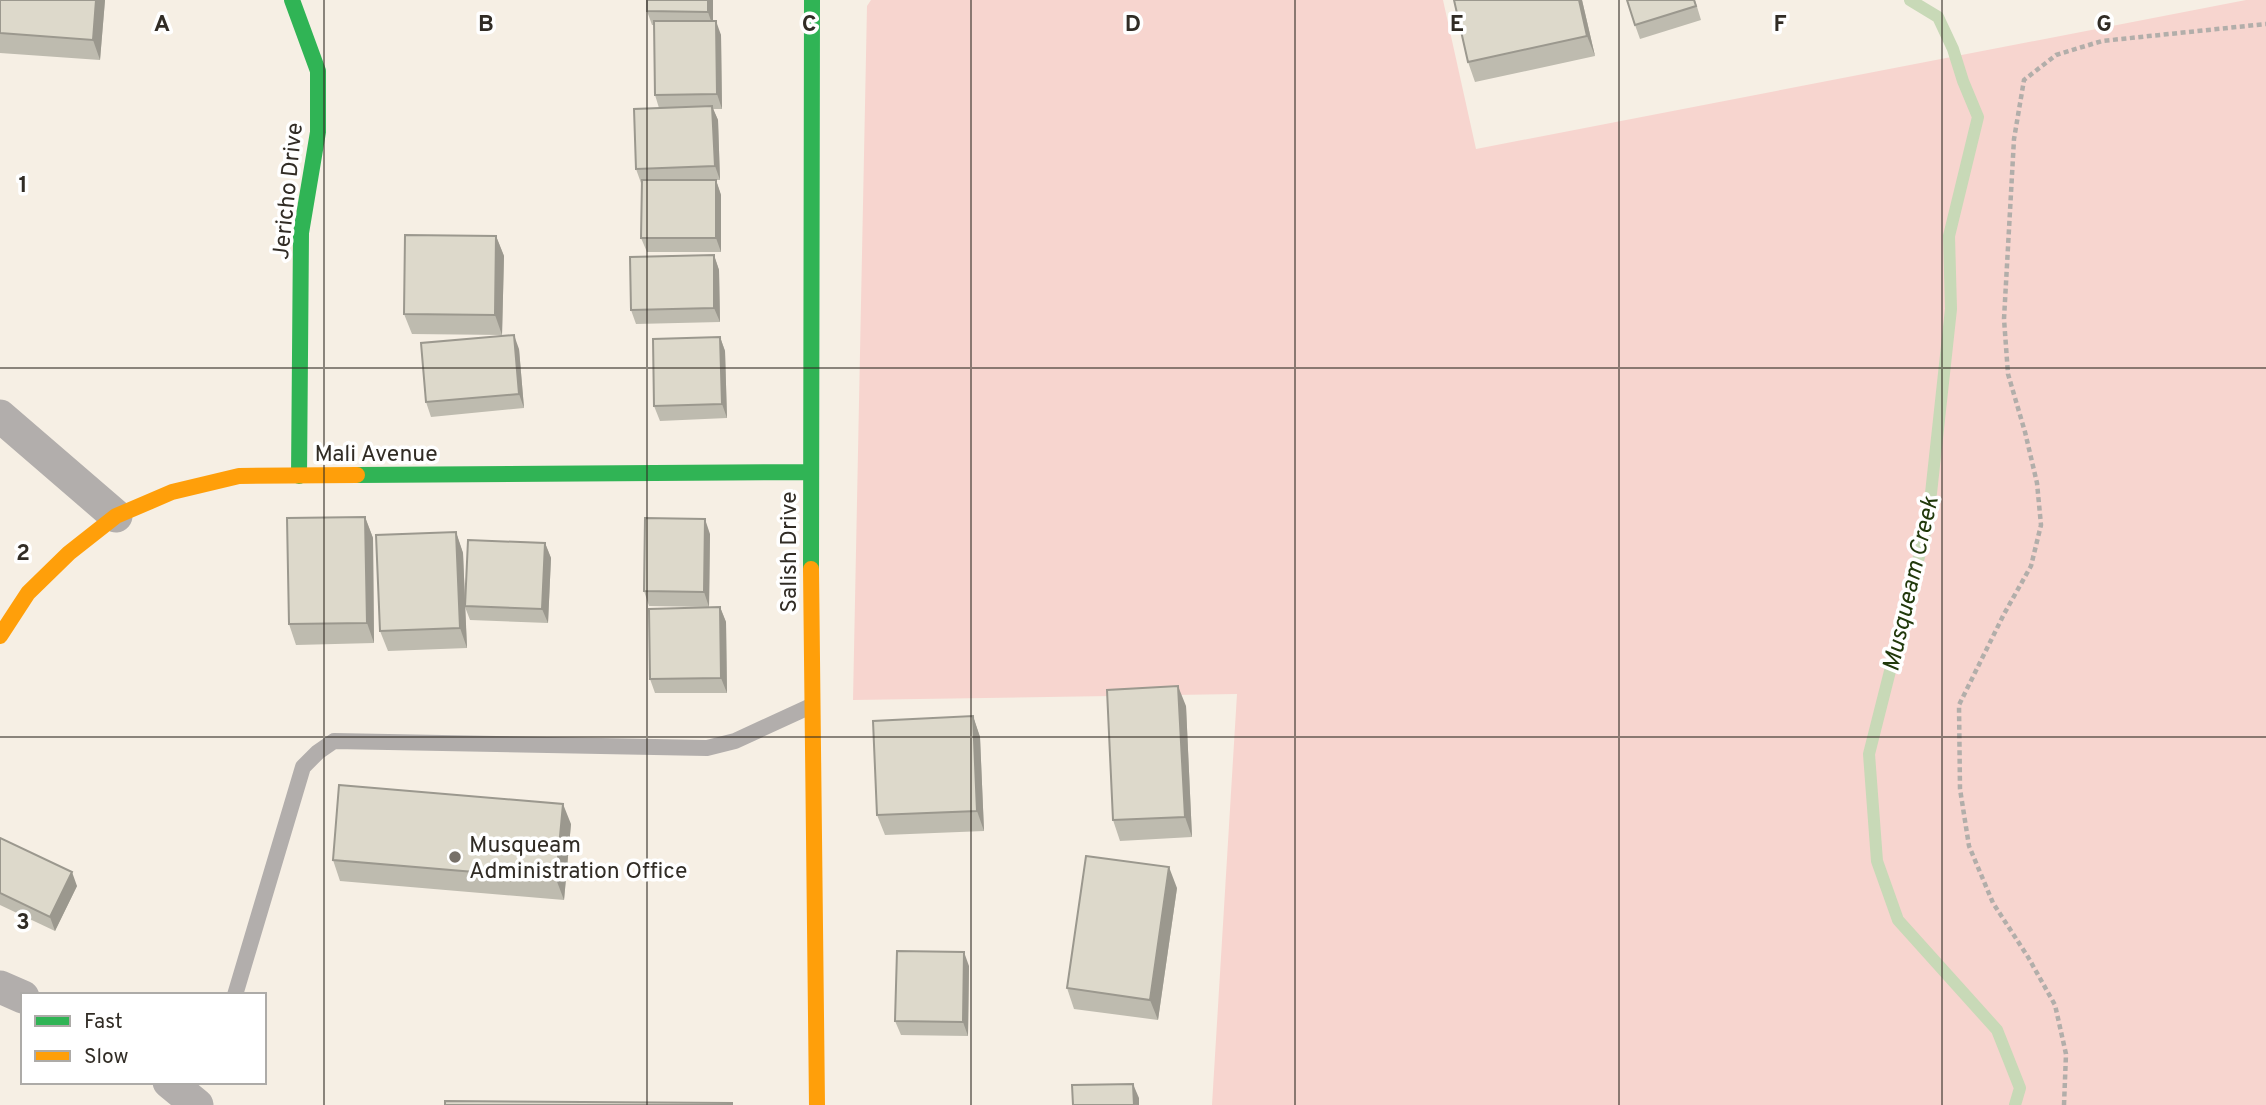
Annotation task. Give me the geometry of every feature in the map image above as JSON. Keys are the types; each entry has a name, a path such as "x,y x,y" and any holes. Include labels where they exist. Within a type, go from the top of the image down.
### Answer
{"street":[{"name":"Jericho Drive","path":"292,0 318,71 318,132 302,233 299,477"},
{"name":"Salish Drive","path":"812,0 811,706 817,1105"},
{"path":"0,415 116,516"},
{"name":"Mali Avenue","path":"0,636 28,593 69,553 116,516 172,492 239,476 811,472"},
{"path":"0,987 21,996"}],"lane":[{"path":"236,993 303,767 334,741 707,748 735,741 811,706"}],"path":[{"path":"2064,1105 2066,1054 2055,1005 1993,903 1969,846 1960,789 1959,705 2031,566 2041,525 2034,471 2008,374 2004,319 2014,139 2024,80 2056,55 2102,41 2266,24"}],"shaded area":[{"path":"871,0 1443,0 1476,149 2246,0 2266,0 2266,1105 1212,1105 1237,694 853,700 867,6"}],"building":[{"path":"0,0 96,0 93,40 0,33"},
{"path":"647,0 708,0 708,12 647,11"},
{"path":"1454,0 1579,0 1587,36 1468,62"},
{"path":"1627,0 1694,0 1696,6 1635,25"},
{"path":"654,21 716,21 717,94 655,95"},
{"path":"712,106 715,166 636,169 634,109"},
{"path":"642,180 716,180 716,238 641,238"},
{"path":"405,235 496,236 495,315 404,314"},
{"path":"714,255 714,308 631,310 630,257"},
{"path":"514,335 519,394 426,402 421,343"},
{"path":"720,337 722,404 654,406 653,339"},
{"path":"365,517 367,623 289,624 287,518"},
{"path":"645,518 705,519 704,592 644,591"},
{"path":"456,532 460,628 380,631 376,535"},
{"path":"468,540 545,543 542,609 465,606"},
{"path":"720,607 721,678 650,679 649,609"},
{"path":"1178,686 1185,817 1113,820 1107,690"},
{"path":"973,716 977,811 877,815 873,721"},
{"path":"339,785 563,804 556,879 333,860"},
{"path":"0,838 72,872 50,917 0,893"},
{"path":"1086,856 1169,867 1150,1000 1067,988"},
{"path":"897,951 964,952 963,1022 895,1021"},
{"path":"1133,1084 1134,1105 1073,1105 1072,1085"},
{"path":"445,1101 732,1103 732,1105 445,1105"}],"waterway":[{"name":"Musqueam Creek","path":"1910,0 1938,17 1978,117 1949,236 1951,309 1928,521 1869,754 1877,861 1898,920 1997,1030 2020,1088 2015,1105"}],"traffic: fast":[{"path":"292,0 318,71 318,132 301,233 299,476"},
{"path":"811,569 812,0"},
{"path":"357,475 811,472"}],"traffic: slow":[{"path":"0,636 28,593 69,553 116,516 172,492 239,476 357,475"},
{"path":"811,569 817,1105"}],"place":[{"name":"Musqueam Administration Office","path":"455,857"}]}
